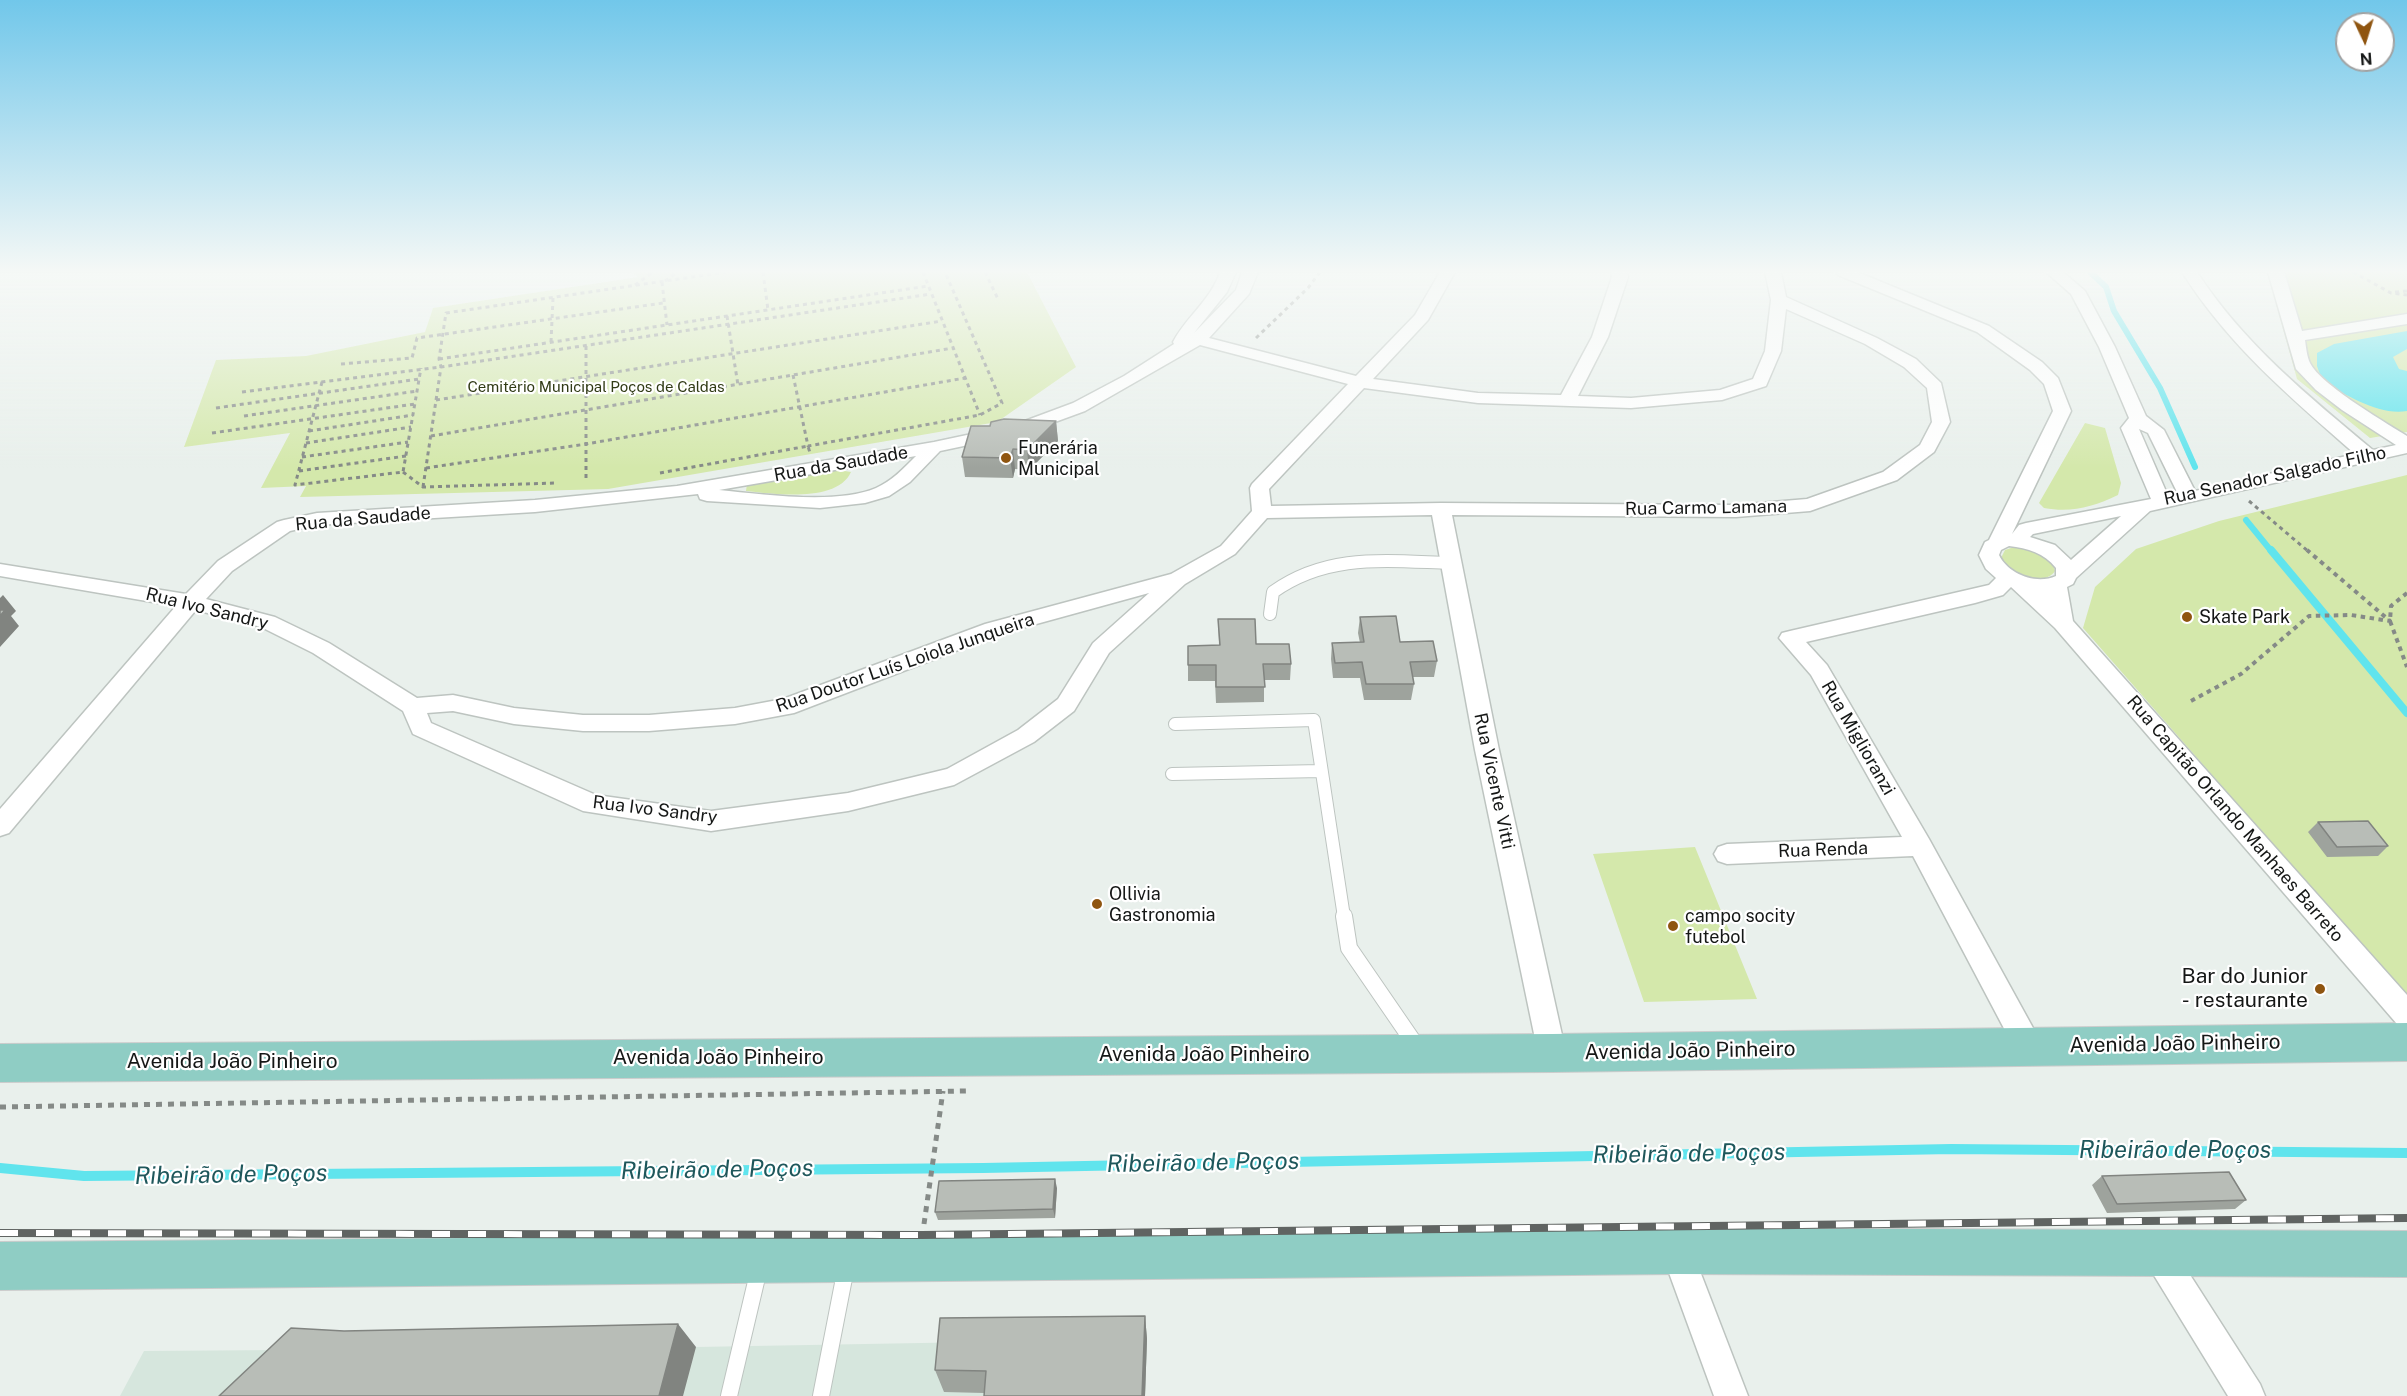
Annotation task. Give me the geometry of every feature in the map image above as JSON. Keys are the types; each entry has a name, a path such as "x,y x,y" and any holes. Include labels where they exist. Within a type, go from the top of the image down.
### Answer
{"main road":[{"name":"Avenida João Pinheiro","path":"0,1063 1552,1053 2407,1042"},
{"path":"0,1266 1677,1251 2407,1254"}],"street":[{"name":"Rua da Saudade","path":"1187,342 1190,337"},
{"name":"Rua da Saudade","path":"0,825 191,602 225,566 284,526 317,519 535,506 677,492 934,447 1018,429 1078,407 1130,380 1192,337"},
{"path":"1178,579 1228,550 1262,512 1260,488 1403,337"},
{"path":"1566,402 1600,337"},
{"path":"1187,342 1240,351 1360,382 1478,398 1630,403 1722,395 1760,382 1773,351 1775,337"},
{"name":"Rua Carmo Lamana","path":"1262,512 1442,509 1736,512 1810,505 1890,476 1928,448 1941,422 1935,387 1910,363 1862,337"},
{"path":"1995,337 2036,366 2052,382 2062,411 2008,541 2036,545 2053,553 2066,567 2061,580 2062,622"},
{"path":"2102,337 2138,419 2155,430 2189,498"},
{"path":"2239,337 2271,370 2367,455"},
{"path":"2296,337 2302,365 2322,386 2403,439"},
{"path":"2013,580 2030,585 2061,580 2152,503 2130,428 2138,419"},
{"name":"Rua Senador Salgado Filho","path":"2008,541 2026,529 2152,503 2189,498 2367,455 2403,439"},
{"name":"Rua da Saudade","path":"677,492 808,502 848,499 880,493 900,482 934,447"},
{"name":"Rua Vicente Vitti","path":"1442,509 1450,563 1486,750 1552,1053"},
{"name":"Rua Capitão Orlando Manhaes Barreto","path":"2008,541 1988,551 1988,558 1999,572 2013,580 2062,622 2407,1015"},
{"name":"Rua Ivo Sandry","path":"0,570 191,602 268,622 321,648 413,706 421,728 592,804 711,821 848,802 954,776 1026,736 1066,705 1101,648 1178,579"},
{"name":"Rua Doutor Luís Loiola Junqueira","path":"413,706 453,703 514,716 583,723 649,723 735,716 786,707 993,629 1178,579"},
{"name":"Rua Miglioranzi","path":"2013,580 1996,590 1975,596 1790,638 1819,670 1920,846 2028,1046"},
{"name":"Rua Renda","path":"1727,854 1920,846"},
{"path":"1677,1251 1731,1396"},
{"path":"2158,1253 2248,1396"}],"lane":[{"path":"1270,614 1273,592 1294,577 1319,568 1398,562 1450,563"},
{"path":"1175,724 1314,720 1349,948 1421,1053"},
{"path":"1172,774 1322,771"},
{"path":"729,1396 762,1259"},
{"path":"821,1396 848,1259"}],"path":[{"path":"341,364 412,358 417,338 424,337"},
{"path":"423,487 441,367 439,359 442,337"},
{"path":"551,337 551,342"},
{"path":"439,359 584,337"},
{"path":"242,392 441,367 644,337"},
{"path":"731,337 738,385"},
{"path":"436,400 837,337"},
{"path":"949,337 980,415"},
{"path":"658,473 980,415 1002,403 973,337"},
{"path":"1240,351 1256,337"},
{"path":"586,346 586,482"},
{"path":"431,436 953,348"},
{"path":"403,472 421,368"},
{"path":"793,375 812,469"},
{"path":"426,468 586,444 965,378"},
{"path":"216,408 419,379"},
{"path":"322,382 295,485 403,472 423,487 563,483"},
{"path":"244,416 417,391"},
{"path":"212,433 415,404"},
{"path":"309,430 413,415"},
{"path":"306,443 411,427"},
{"path":"302,457 408,442"},
{"path":"299,471 406,456"},
{"path":"575,482 595,482"},
{"path":"2232,487 2390,621"},
{"path":"2407,593 2391,606 2390,621 2407,667"},
{"path":"2191,701 2241,674 2309,616 2351,615 2390,621"},
{"path":"922,1235 943,1091"}],"shaded area":[{"path":"1147,1339 1145,1396 120,1396 144,1351 696,1347"}],"green space":[{"name":"Cemitério Municipal Poços de Caldas","path":"399,337 1061,337 1076,367 997,422 608,489 300,497 306,486 261,488 290,433 184,447 216,360 306,356"},
{"path":"2285,337 2407,337 2407,432 2370,438 2297,379"},
{"path":"2085,423 2105,428 2121,483 2118,495 2082,508 2063,510 2044,508 2039,503"},
{"path":"832,469 851,472 844,482 819,492 772,494 746,491 747,484"},
{"path":"2407,475 2407,997 2083,628 2095,587 2136,549 2219,521"},
{"path":"2024,548 2044,555 2049,559 2055,571 2043,579 2035,579 2010,570 2001,558 2005,550"},
{"name":"campo socity futebol","path":"1695,847 1757,999 1644,1002 1593,854"}],"water":[{"path":"2372,337 2407,337 2407,349 2393,357 2399,369 2407,371 2407,411 2396,412 2375,408 2323,383 2317,366 2317,353 2334,344"}],"building":[{"path":"1004,419 1056,421 1027,450 1013,449 1010,458 962,457 971,426 990,426 991,422"},
{"path":"1396,616 1400,642 1433,641 1437,661 1410,662 1414,684 1366,684 1362,662 1335,663 1332,643 1364,642 1360,617"},
{"path":"1218,619 1255,619 1256,644 1289,644 1291,664 1263,664 1265,687 1216,687 1216,665 1188,665 1188,646 1220,645"},
{"path":"2368,821 2388,846 2337,847 2318,822"},
{"path":"2229,1172 2246,1200 2117,1204 2102,1176"},
{"path":"1055,1179 1053,1209 935,1212 939,1181"},
{"path":"1145,1316 1142,1396 984,1396 986,1371 935,1370 940,1318"},
{"path":"678,1324 659,1396 219,1396 291,1328 344,1331"}],"waterway":[{"path":"2130,337 2160,388 2195,467"},
{"path":"2246,520 2272,552"},
{"path":"2271,550 2407,713"},
{"name":"Ribeirão de Poços","path":"0,1168 84,1176 983,1168 1951,1149 2407,1153"}],"railway":[{"path":"0,1233 922,1235 2407,1218"}],"place":[{"name":"Funerária Municipal","path":"1006,458"},
{"name":"Skate Park","path":"2187,617"},
{"name":"Ollivia Gastronomia","path":"1097,904"},
{"name":"campo socity futebol","path":"1673,926"},
{"name":"Bar do Junior - restaurante","path":"2320,989"}]}
